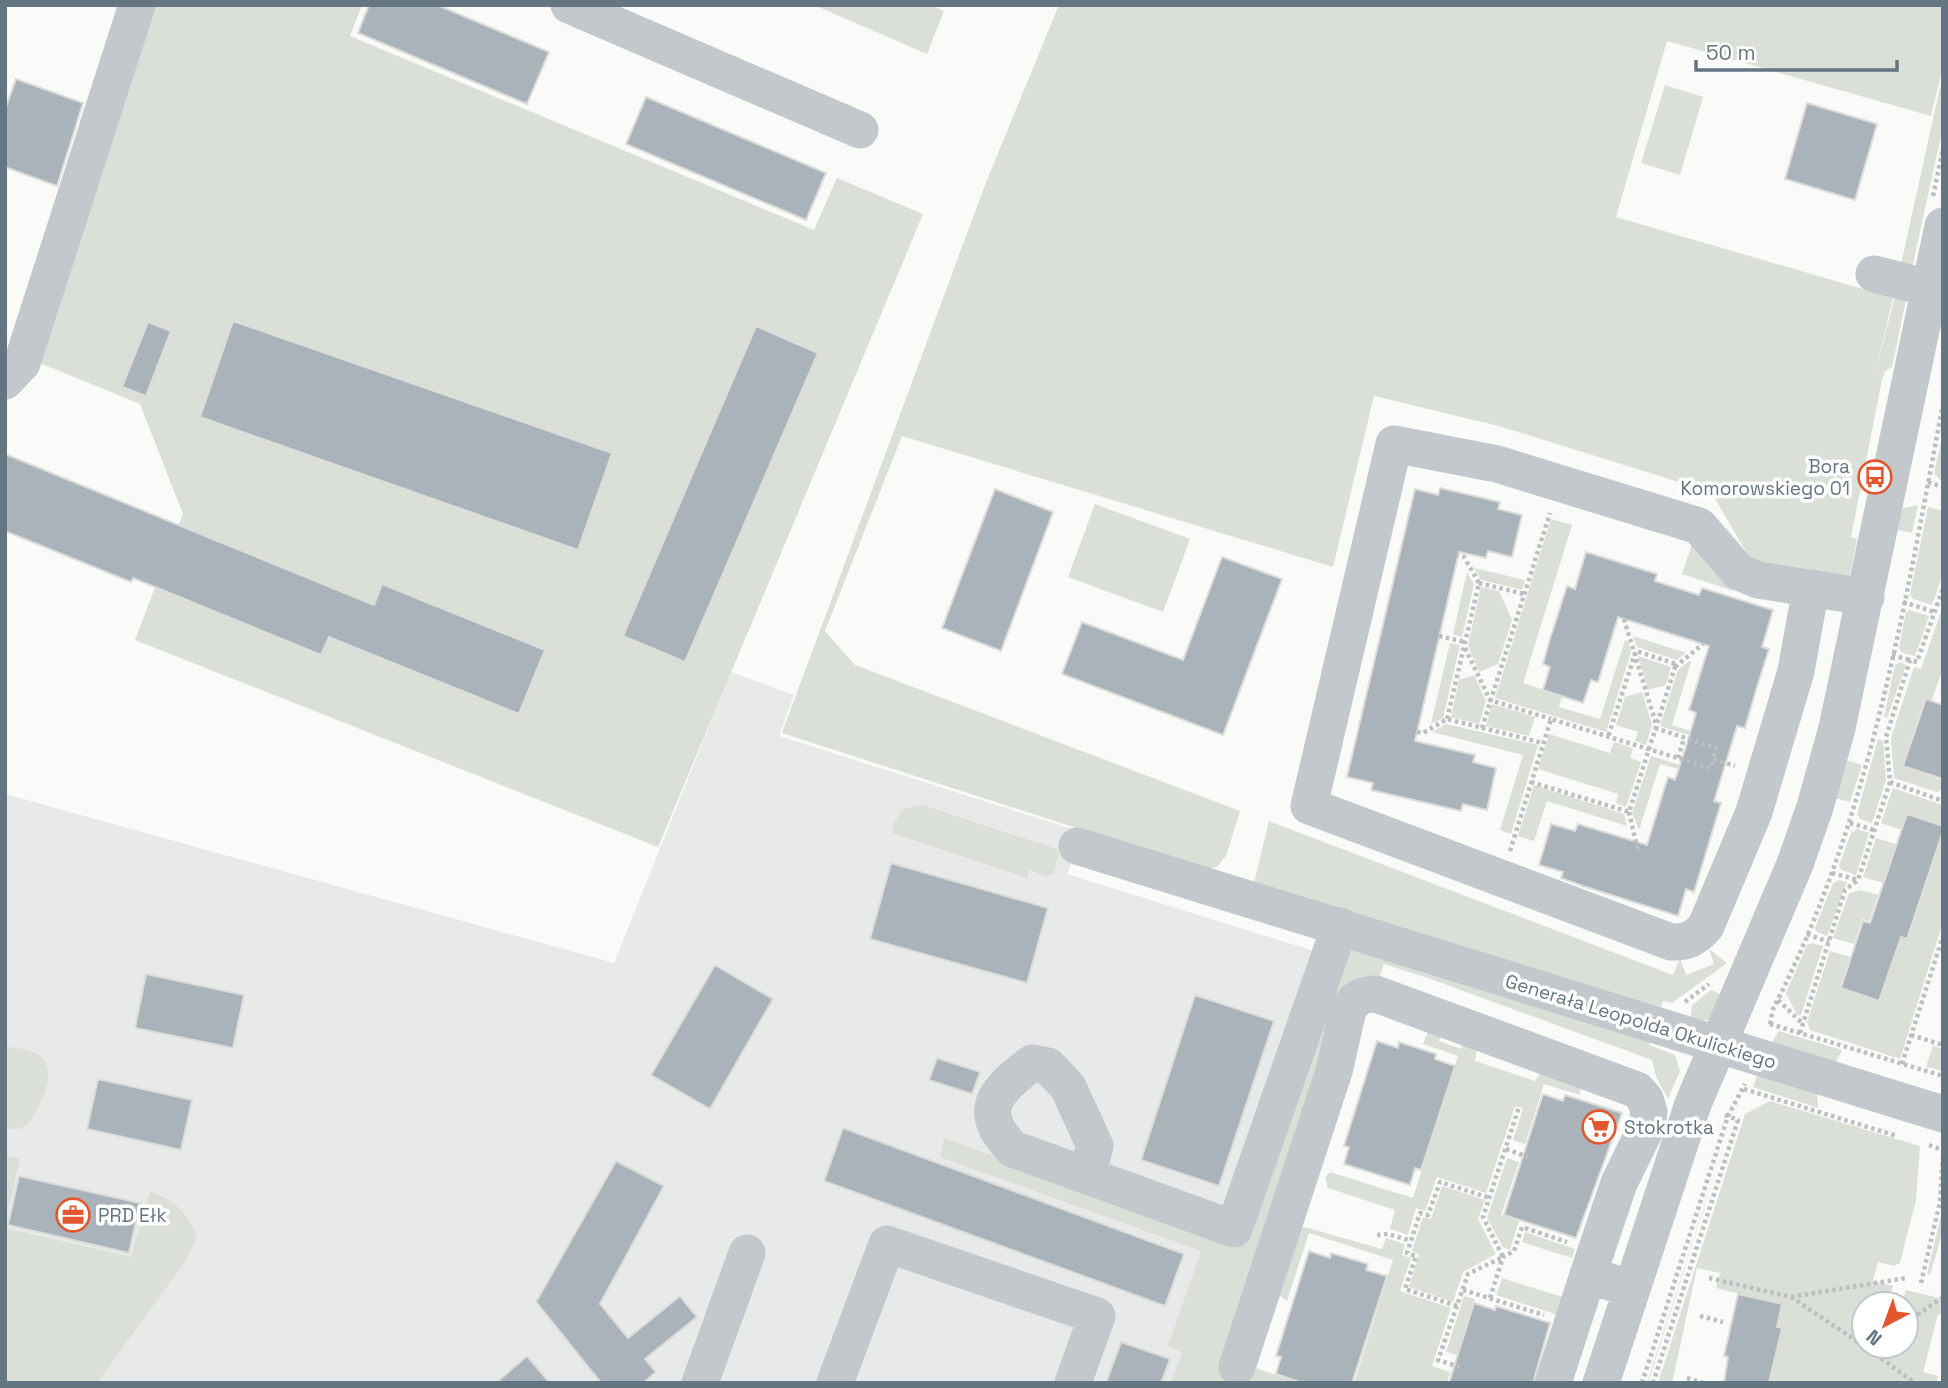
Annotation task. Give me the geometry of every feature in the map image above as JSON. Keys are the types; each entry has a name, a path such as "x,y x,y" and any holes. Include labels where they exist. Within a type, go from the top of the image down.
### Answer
{"street":[{"path":"5,381 22,363 136,5"},
{"path":"569,5 860,130"},
{"path":"1601,1383 1673,1160 1717,1045 1795,864 1815,807 1837,729 1866,597 1932,330 1929,288 1943,226"},
{"path":"1874,274 1929,288"},
{"path":"1811,588 1796,671 1754,812 1706,926 1698,936 1684,943 1671,942 1309,806 1394,444 1497,464 1699,526 1739,572 1749,579 1811,588 1866,597"},
{"name":"Generała Leopolda Okulickiego","path":"1077,846 1943,1114"},
{"path":"1087,1175 1234,1229 1340,926"},
{"path":"1237,1367 1334,1071 1348,1010 1351,1003 1367,994 1376,993 1637,1090 1645,1099 1649,1112 1647,1126 1619,1183 1553,1383"},
{"path":"835,1383 887,1244 1097,1316 1073,1383"},
{"path":"699,1383 747,1253"},
{"path":"1588,1275 1632,1289"}],"path":[{"path":"1928,482 1943,487"},
{"path":"1482,728 1544,532"},
{"path":"1447,719 1479,583 1464,557 1458,556"},
{"path":"1479,583 1524,594"},
{"path":"1892,655 1917,663 1943,588"},
{"path":"1903,602 1935,612"},
{"path":"1624,619 1656,727"},
{"path":"1439,636 1465,645 1490,700 1710,768 1716,748 1656,727"},
{"path":"1638,851 1629,812 1648,749 1675,667 1703,644"},
{"path":"1608,737 1636,651 1676,664 1675,667"},
{"path":"1910,660 1886,737 1890,782 1857,880 1845,890 1800,1033 1943,1076"},
{"path":"1417,732 1423,733 1447,719 1543,743"},
{"path":"1511,845 1551,719"},
{"path":"1878,720 1890,724"},
{"path":"1678,758 1685,738"},
{"path":"1713,759 1765,776"},
{"path":"1531,782 1629,812"},
{"path":"1890,782 1943,801"},
{"path":"1850,823 1874,830"},
{"path":"1832,873 1857,880"},
{"path":"1807,934 1829,942"},
{"path":"1902,1064 1943,936"},
{"path":"1778,1000 1803,1024"},
{"path":"1911,1035 1943,1045"},
{"path":"1642,1383 1728,1116 1744,1089 1903,1138"},
{"path":"1490,1298 1503,1257 1483,1217 1519,1107"},
{"path":"1653,1383 1738,1120 1728,1116"},
{"path":"1917,1142 1943,1152 1941,1202 1922,1283"},
{"path":"1506,1149 1528,1157"},
{"path":"1457,1306 1405,1289 1416,1256 1407,1253 1420,1213 1428,1215 1440,1182 1490,1198"},
{"path":"1377,1235 1388,1234 1411,1241"},
{"path":"1460,1367 1438,1360 1468,1275 1514,1251"},
{"path":"1709,1278 1791,1297 1850,1336"},
{"path":"1791,1297 1906,1278"},
{"path":"1462,1290 1547,1316"},
{"path":"1920,1313 1943,1297"},
{"path":"1700,1316 1723,1322"},
{"path":"1884,1360 1915,1383"},
{"path":"1687,1378 1703,1383"}],"shaded area":[{"path":"152,5 362,5 350,36 814,230 837,178 923,214 658,847 135,640 183,514 140,404 35,361"},
{"path":"814,5 931,5 944,11 927,54"},
{"path":"1059,5 1943,5 1943,66 1931,116 1667,41 1616,217 1893,298 1874,378 1896,292 1906,300 1892,367 1885,371 1882,380 1851,537 1857,539 1849,579 1755,567 1711,492 1499,426 1374,396 1333,567 902,436 825,631 855,665 1240,811 1226,856 1217,867 1203,869 782,733 985,185"},
{"path":"1665,85 1703,97 1680,175 1641,163"},
{"path":"1940,87 1943,89 1943,127 1912,268 1900,269"},
{"path":"1943,434 1943,483 1934,473"},
{"path":"1095,504 1190,539 1163,612 1068,577"},
{"path":"1918,505 1912,533 1893,529 1901,509"},
{"path":"1928,507 1943,511 1943,574 1932,605 1913,599 1910,594"},
{"path":"1551,519 1572,525 1523,683 1562,696 1559,707 1600,719 1625,640 1628,641 1631,652 1606,732 1495,698"},
{"path":"1693,541 1734,591 1682,574"},
{"path":"1474,568 1525,580 1522,590 1481,580"},
{"path":"1467,572 1474,584 1462,637 1453,634"},
{"path":"1481,587 1499,591 1512,620 1498,664 1479,672 1468,645"},
{"path":"1943,606 1943,668 1932,700 1925,698 1902,766 1941,780 1943,777 1943,789 1937,792 1894,778 1891,738 1914,667 1921,669"},
{"path":"1910,610 1929,616 1915,656 1902,653 1899,648 1906,612"},
{"path":"1633,636 1686,653 1677,660 1637,647"},
{"path":"1450,643 1460,645 1443,718 1431,724"},
{"path":"1638,656 1671,667 1666,685 1648,690"},
{"path":"1691,662 1672,725 1691,731 1689,735 1660,726 1678,670"},
{"path":"1900,662 1906,665 1887,718 1884,716 1895,665"},
{"path":"731,672 794,695 779,736 1082,832 1067,874 1343,960 1202,1383 5,1383 5,794 614,963"},
{"path":"1474,675 1486,701 1479,724 1451,717 1459,680"},
{"path":"1642,692 1652,725 1646,745 1635,741 1638,732 1616,725 1625,697"},
{"path":"1492,704 1535,717 1529,736 1486,726"},
{"path":"1446,724 1538,745 1511,834 1500,830 1523,755 1432,732"},
{"path":"1549,734 1610,753 1614,742 1633,748 1630,758 1641,762 1626,807 1616,803 1618,794 1538,769"},
{"path":"1878,739 1883,741 1886,780 1872,823 1860,819 1857,814"},
{"path":"1651,756 1680,765 1679,769 1660,764 1639,830 1632,813"},
{"path":"1843,759 1862,765 1850,802 1831,797"},
{"path":"1534,785 1624,814 1627,826 1547,801 1534,841 1518,836"},
{"path":"1893,788 1943,805 1943,825 1907,813 1902,830 1881,823"},
{"path":"923,805 1059,850 1054,873 1046,876 1029,870 1027,878 893,833 893,824 903,809"},
{"path":"1269,821 1673,975 1680,958 1686,975 1714,964 1709,949 1727,963 1672,1003 1663,1001 1661,1008 1253,887"},
{"path":"1857,829 1869,833 1856,875 1842,870 1839,866 1851,833"},
{"path":"1943,832 1943,922 1900,1059 1810,1030 1807,1022 1830,951 1850,957 1840,988 1880,1001 1901,937 1907,938"},
{"path":"1876,838 1896,844 1883,883 1863,877"},
{"path":"1839,880 1847,882 1827,936 1817,932 1815,928 1833,883"},
{"path":"1861,890 1878,895 1869,921 1862,919 1854,944 1833,938 1849,893"},
{"path":"1812,943 1823,946 1801,1015 1797,1015 1786,993 1807,945"},
{"path":"1350,948 1650,1039 1649,1045 1675,1055 1680,1071 1668,1099 1656,1077 1652,1060 1384,964 1377,984 1368,984 1240,1383 1171,1383 1182,1352 1168,1346 1201,1251 940,1157 944,1138 1240,1246"},
{"path":"1711,990 1723,995 1709,1020 1690,1021 1692,1005"},
{"path":"1444,1028 1439,1041 1461,1049 1466,1036 1477,1046 1475,1061 1535,1081 1542,1070 1581,1084 1580,1095 1544,1084 1525,1144 1513,1140 1523,1108 1515,1106 1486,1193 1437,1177 1425,1211 1416,1208 1408,1235 1390,1229 1395,1210 1328,1188 1325,1178 1330,1172 1413,1198 1458,1056 1423,1044 1428,1032"},
{"path":"1779,1031 1842,1050 1835,1064 1769,1047"},
{"path":"5,1046 34,1052 44,1060 47,1068 48,1077 39,1106 30,1122 20,1129 5,1129"},
{"path":"1933,1046 1943,1049 1943,1071 1926,1067"},
{"path":"1759,1071 1817,1091 1818,1108 1753,1087"},
{"path":"1770,1101 1920,1146 1916,1200 1900,1263 1894,1266 1878,1262 1873,1281 1893,1286 1892,1290 1850,1290 1850,1360 1920,1360 1920,1293 1943,1299 1943,1315 1938,1314 1923,1372 1938,1376 1937,1383 1772,1383 1764,1371 1782,1304 1716,1288 1720,1273 1697,1268 1672,1383 1658,1383 1745,1114"},
{"path":"1730,1126 1648,1383 1647,1383"},
{"path":"5,1156 20,1158 5,1223"},
{"path":"1507,1158 1519,1162 1501,1215 1519,1221 1510,1250 1503,1247 1487,1218"},
{"path":"1442,1186 1485,1200 1478,1219 1496,1254 1463,1272 1453,1302 1409,1287 1419,1254 1412,1251 1423,1217 1431,1219"},
{"path":"150,1191 179,1208 197,1237 184,1263 97,1383 5,1383 5,1228 131,1257"},
{"path":"1943,1207 1943,1231 1930,1275 1927,1274"},
{"path":"1304,1227 1382,1249 1386,1238 1405,1244 1402,1255 1411,1258 1400,1291 1451,1308 1432,1366 1450,1372 1447,1383 1354,1383 1393,1260 1309,1233 1287,1301 1274,1291 1296,1230"},
{"path":"1525,1232 1575,1249 1572,1258 1522,1242"},
{"path":"1502,1278 1569,1299 1564,1317 1496,1295"},
{"path":"1464,1296 1475,1299 1457,1355 1446,1352"},
{"path":"1250,1366 1299,1383 1246,1383"}],"building":[{"path":"369,5 437,5 549,52 527,104 358,33"},
{"path":"16,79 83,103 57,186 5,167 5,110"},
{"path":"646,97 826,173 806,220 626,144"},
{"path":"1807,103 1877,124 1855,200 1785,179"},
{"path":"233,321 612,453 578,550 200,417"},
{"path":"148,322 171,331 146,396 122,387"},
{"path":"756,326 818,353 685,662 623,636"},
{"path":"5,454 374,605 382,584 545,650 519,714 329,637 321,655 133,578 131,582 5,531"},
{"path":"1440,488 1500,502 1498,509 1522,515 1512,557 1488,551 1486,558 1459,552 1415,741 1475,755 1473,762 1496,768 1487,810 1463,804 1461,811 1371,790 1373,783 1347,777 1415,489 1438,495"},
{"path":"995,489 1053,512 1001,651 942,628"},
{"path":"1586,552 1657,574 1655,581 1699,595 1702,588 1773,610 1762,647 1769,649 1745,728 1737,726 1714,801 1721,803 1694,892 1686,889 1678,916 1561,878 1563,872 1539,865 1551,824 1575,831 1578,824 1647,845 1668,777 1675,780 1685,750 1696,713 1689,710 1709,646 1618,617 1598,682 1591,680 1583,703 1543,690 1550,667 1543,664 1550,639 1567,586 1575,589"},
{"path":"1222,557 1282,579 1223,735 1062,674 1082,622 1183,660"},
{"path":"1926,699 1943,705 1943,779 1903,766"},
{"path":"1907,814 1943,826 1943,831 1907,939 1901,937 1879,1001 1841,988 1863,921 1870,923"},
{"path":"891,863 1048,908 1027,983 870,939"},
{"path":"715,965 773,999 710,1109 651,1075"},
{"path":"146,974 244,995 233,1048 135,1028"},
{"path":"1195,995 1274,1021 1219,1186 1141,1160"},
{"path":"1377,1041 1398,1048 1399,1042 1436,1054 1435,1059 1455,1066 1421,1170 1415,1168 1410,1185 1344,1164 1349,1147 1344,1146"},
{"path":"937,1058 980,1072 972,1094 929,1080"},
{"path":"98,1079 192,1100 181,1150 87,1129"},
{"path":"1543,1094 1563,1101 1565,1095 1622,1113 1576,1238 1504,1215"},
{"path":"843,1128 1184,1254 1165,1306 824,1181"},
{"path":"616,1161 664,1186 600,1304 628,1338 680,1296 697,1317 645,1359 656,1372 643,1383 601,1383 536,1302"},
{"path":"19,1176 140,1203 129,1253 8,1225"},
{"path":"1309,1251 1330,1258 1331,1253 1368,1264 1366,1270 1387,1276 1352,1383 1303,1383 1276,1374 1281,1357 1276,1356"},
{"path":"1738,1294 1782,1304 1777,1327 1782,1328 1769,1383 1724,1383 1728,1357 1724,1356"},
{"path":"1474,1303 1495,1310 1496,1306 1550,1323 1533,1383 1449,1383"},
{"path":"1121,1342 1170,1359 1161,1383 1106,1383"},
{"path":"527,1356 550,1383 496,1383"}],"place":[{"name":"Bora Komorowskiego 01","path":"1875,477"},
{"name":"Stokrotka","path":"1599,1127"},
{"name":"PRD Ełk","path":"73,1215"}]}
